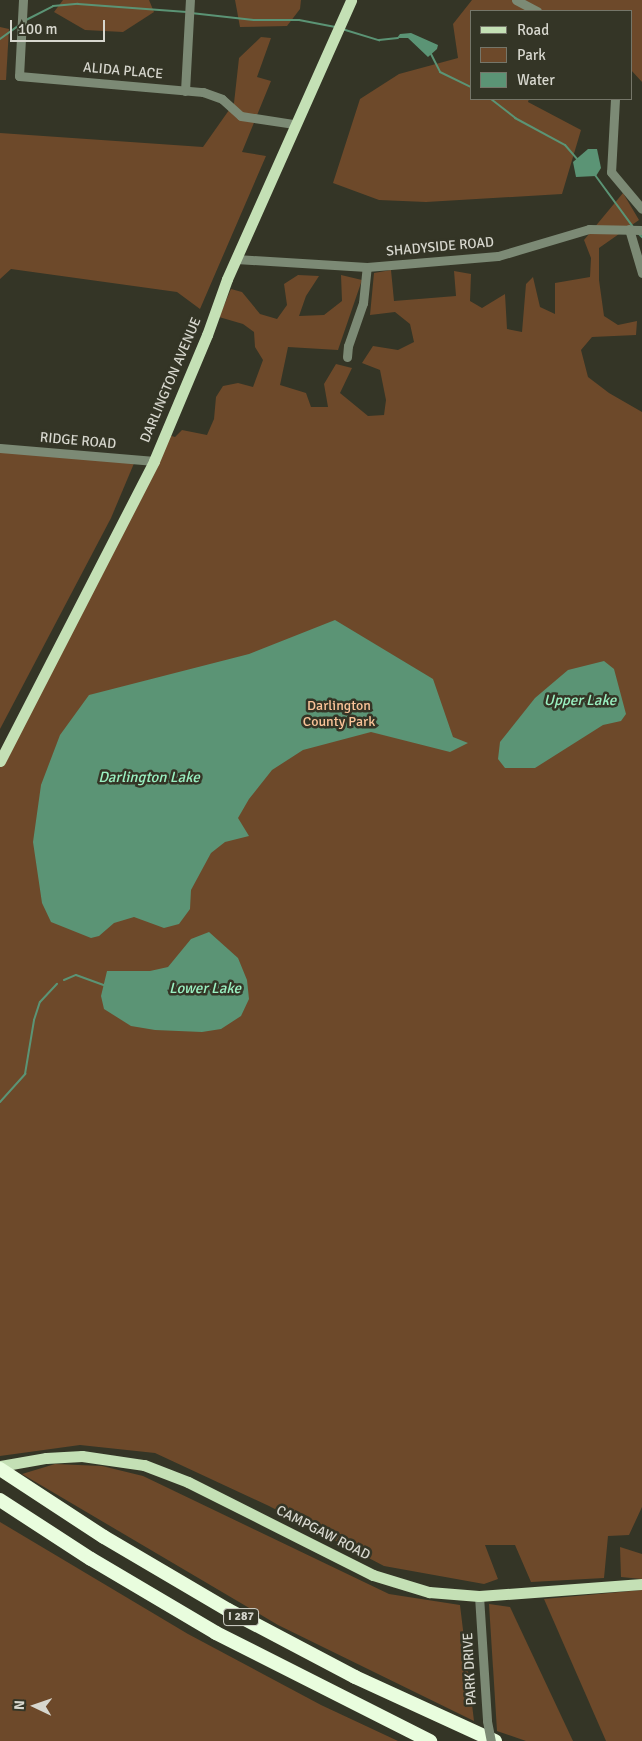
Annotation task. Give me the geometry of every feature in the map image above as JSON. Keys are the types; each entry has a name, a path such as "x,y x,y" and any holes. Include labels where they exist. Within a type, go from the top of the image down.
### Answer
{"highway":[{"name":"I 287","path":"0,1467 104,1537 228,1610 355,1677 495,1741"},
{"name":"I 287","path":"0,1500 91,1559 216,1633 430,1741"}],"main road":[{"name":"DARLINGTON AVENUE","path":"0,762 154,461 236,259 294,124 351,0"},
{"name":"CAMPGAW ROAD","path":"0,1467 40,1458 100,1457 152,1467 188,1482 373,1575 429,1592 479,1596 642,1584"}],"street":[{"name":"ALIDA PLACE","path":"22,0 19,76 185,90 213,95 241,116 294,124"},
{"path":"185,90 190,0"},
{"path":"516,0 535,10"},
{"path":"615,100 611,172 642,209"},
{"path":"629,229 642,273"},
{"name":"SHADYSIDE ROAD","path":"236,259 366,267 490,257 530,248 572,232 642,230"},
{"path":"348,357 348,346 364,298 366,267"},
{"name":"RIDGE ROAD","path":"0,448 154,461"},
{"name":"PARK DRIVE","path":"479,1596 487,1721 491,1741"}],"green space":[{"path":"63,0 149,0 154,12 123,32 85,30 54,12"},
{"path":"235,0 301,0 300,9 287,26 240,27"},
{"path":"472,0 642,0 642,82 632,71 632,10 470,10 470,100 529,100 528,102 581,130 562,194 426,202 379,200 333,183 360,99 399,74 458,58 453,24"},
{"path":"0,27 9,29 6,80 0,80"},
{"path":"261,37 271,38 257,77 271,81 242,152 266,156 200,309 177,292 11,269 0,279 0,133 203,147 234,103 239,58"},
{"name":"Darlington County Park","path":"623,193 639,220 599,248 599,280 604,316 618,325 637,321 636,335 592,337 581,350 588,377 609,393 642,412 642,1507 629,1535 608,1536 604,1578 531,1582 515,1545 485,1545 498,1579 484,1584 384,1566 269,1506 155,1453 80,1445 0,1456 0,761 165,434 175,437 182,430 207,435 214,419 216,397 223,386 238,383 253,387 263,360 255,347 254,332 243,324 219,317 231,289 242,292 260,314 277,319 287,305 284,284 298,275 319,276 306,296 299,316 324,315 342,301 341,275 362,280 338,350 288,347 280,385 306,393 311,407 328,407 324,384 336,364 352,368 340,393 368,416 384,415 386,400 380,370 362,363 373,346 398,350 414,342 410,324 395,312 370,315 374,273 391,270 394,301 456,296 454,271 471,274 470,301 482,308 505,294 507,329 522,332 526,284 533,277 540,307 555,314 555,283 590,277 591,258 584,240"},
{"path":"0,448 135,461 111,518 0,729"},
{"path":"55,1464 102,1466 143,1476 389,1594 460,1605 474,1721 278,1625 22,1474"},
{"path":"0,1522 188,1634 321,1705 398,1741 0,1741"},
{"path":"620,1547 642,1554 642,1579 621,1577"},
{"path":"642,1590 642,1741 606,1741 544,1599"},
{"path":"489,1604 510,1607 573,1741 526,1741 497,1731"}],"water":[{"path":"411,33 438,45 437,49 428,57 408,38 397,38 400,34"},
{"path":"588,149 597,149 601,168 596,176 576,177 573,162"},
{"name":"Darlington Lake","path":"335,620 433,679 453,737 468,743 450,752 371,732 303,750 272,770 249,799 238,818 249,836 225,842 211,853 191,890 190,909 179,924 164,928 134,917 114,923 99,936 91,938 51,922 42,903 33,842 41,785 60,735 89,695 249,654"},
{"name":"Upper Lake","path":"604,661 614,669 626,714 621,721 603,725 535,768 505,768 498,759 500,742 535,698 568,670"},
{"name":"Lower Lake","path":"209,932 238,958 247,980 249,999 241,1016 221,1029 202,1032 155,1030 131,1026 104,1009 101,996 107,971 150,971 168,967 191,939"}],"waterway":[{"path":"26,20 53,6 78,4 187,12"},
{"path":"191,13 254,20 299,20 335,27"},
{"path":"0,39 18,26"},
{"path":"342,29 379,40 398,38"},
{"path":"430,52 440,72 470,87"},
{"path":"492,100 515,118 565,145 578,160"},
{"path":"595,175 633,227"},
{"path":"638,233 642,237"},
{"path":"64,980 76,975 104,985"},
{"path":"0,1102 25,1074 34,1020 40,1002 57,984"}]}
